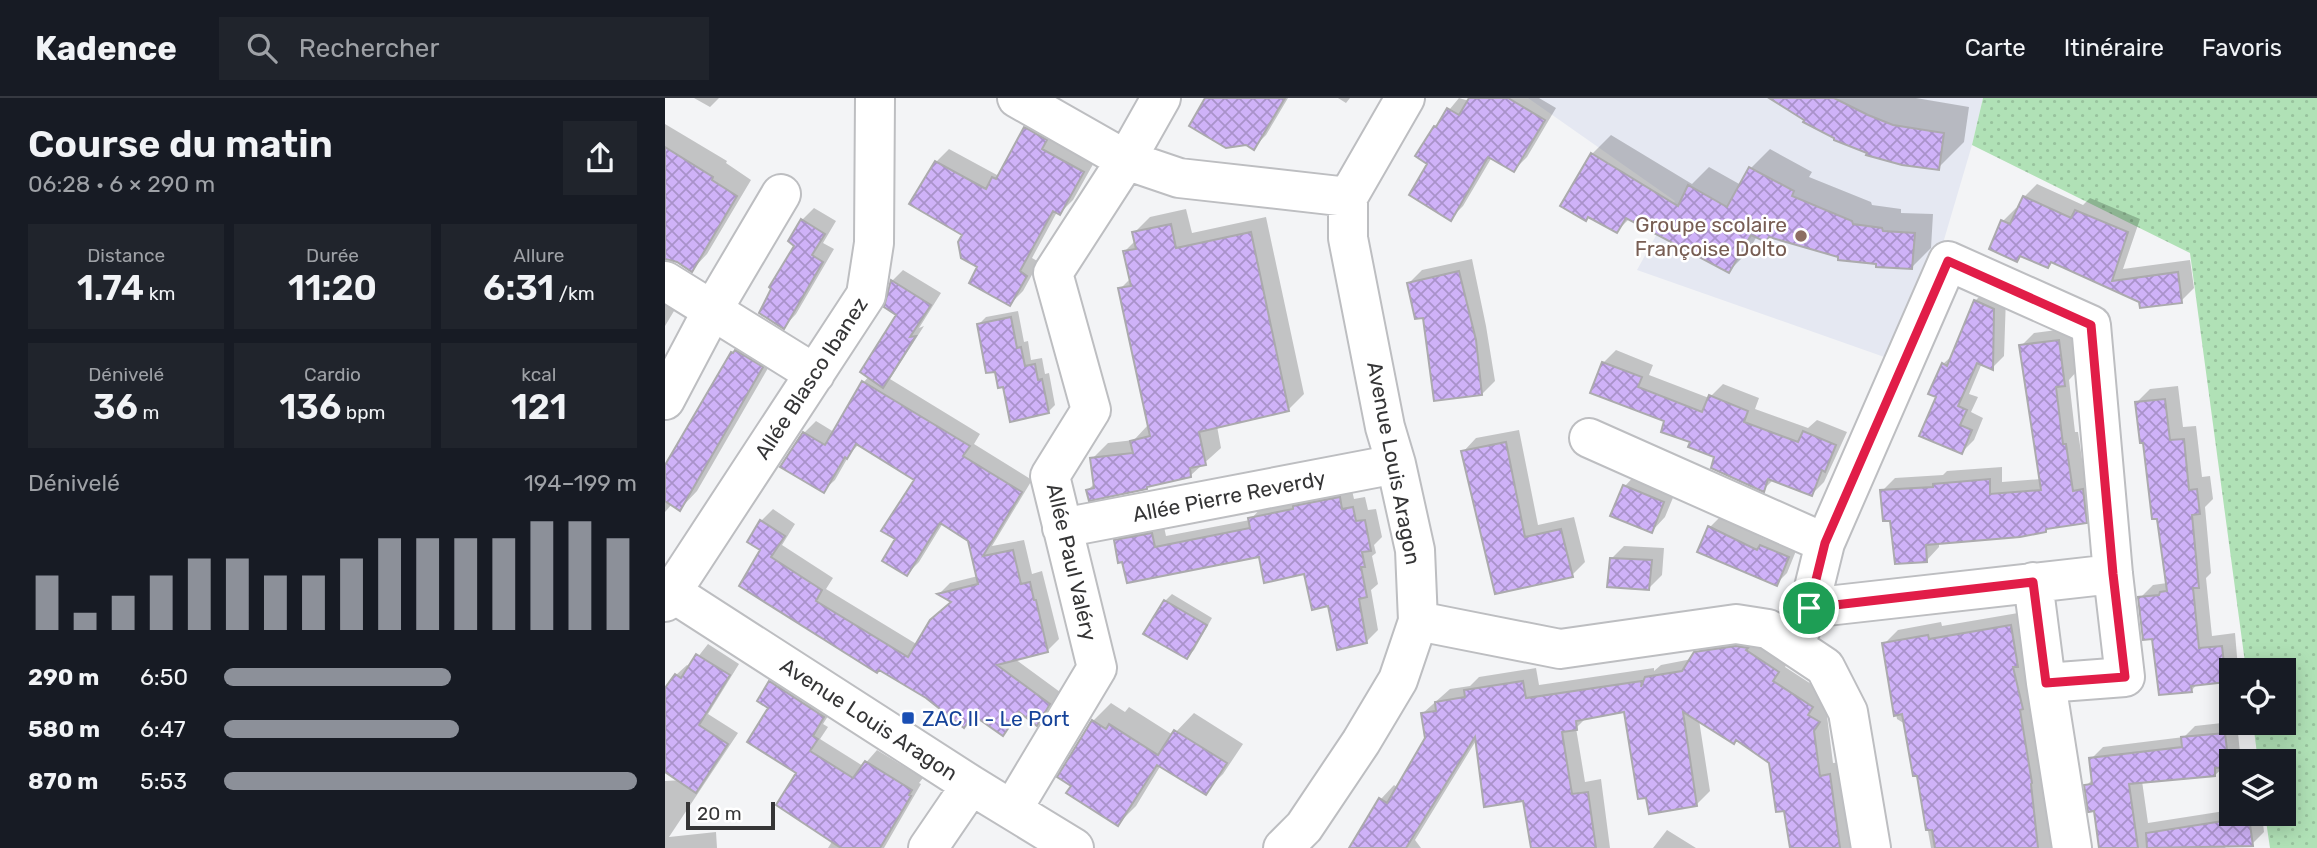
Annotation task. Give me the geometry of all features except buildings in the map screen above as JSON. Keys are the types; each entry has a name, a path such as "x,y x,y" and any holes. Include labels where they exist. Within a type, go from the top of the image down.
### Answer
{"street":[{"name":"Allée Blasco Ibanez","path":"667,594 866,295 874,243 875,98"},
{"path":"1017,98 1126,160 1179,178 1348,197"},
{"name":"Allée Paul Valéry","path":"1012,810 1097,668 1050,476 1091,410 1053,272 1126,160 1161,98"},
{"name":"Avenue Louis Aragon","path":"1283,848 1304,827 1398,680 1418,621 1415,550 1385,427 1348,238 1348,197 1405,98"},
{"path":"665,400 713,309 781,194"},
{"path":"1794,646 1809,608 1825,543 1952,251 2091,325 2125,677 2046,683"},
{"path":"665,281 815,374"},
{"path":"1590,438 1825,543"},
{"name":"Allée Pierre Reverdy","path":"1062,528 1396,464"},
{"path":"1809,608 2113,574"},
{"path":"2033,582 2072,848"},
{"name":"Avenue Louis Aragon","path":"667,594 1066,846"},
{"path":"1418,621 1560,649 1736,624 1768,629 1825,667 1848,712 1871,848"},
{"path":"928,848 971,785"}],"shaded area":[{"name":"Groupe scolaire Françoise Dolto","path":"1528,98 1983,98 1972,145 1907,365 1637,270 1675,201"}],"green space":[{"path":"1983,98 2317,98 2317,848 2270,848 2267,826 2296,826 2296,749 2256,749 2255,735 2296,735 2296,658 2244,658 2190,253 1972,145"}],"place":[{"name":"Groupe scolaire Françoise Dolto","path":"1801,236"},
{"name":"ZAC II - Le Port","path":"908,718"}],"route":[{"path":"1948,261 2091,325 2125,677 2046,683 2033,582 1809,608 1825,543 1948,261"}]}
